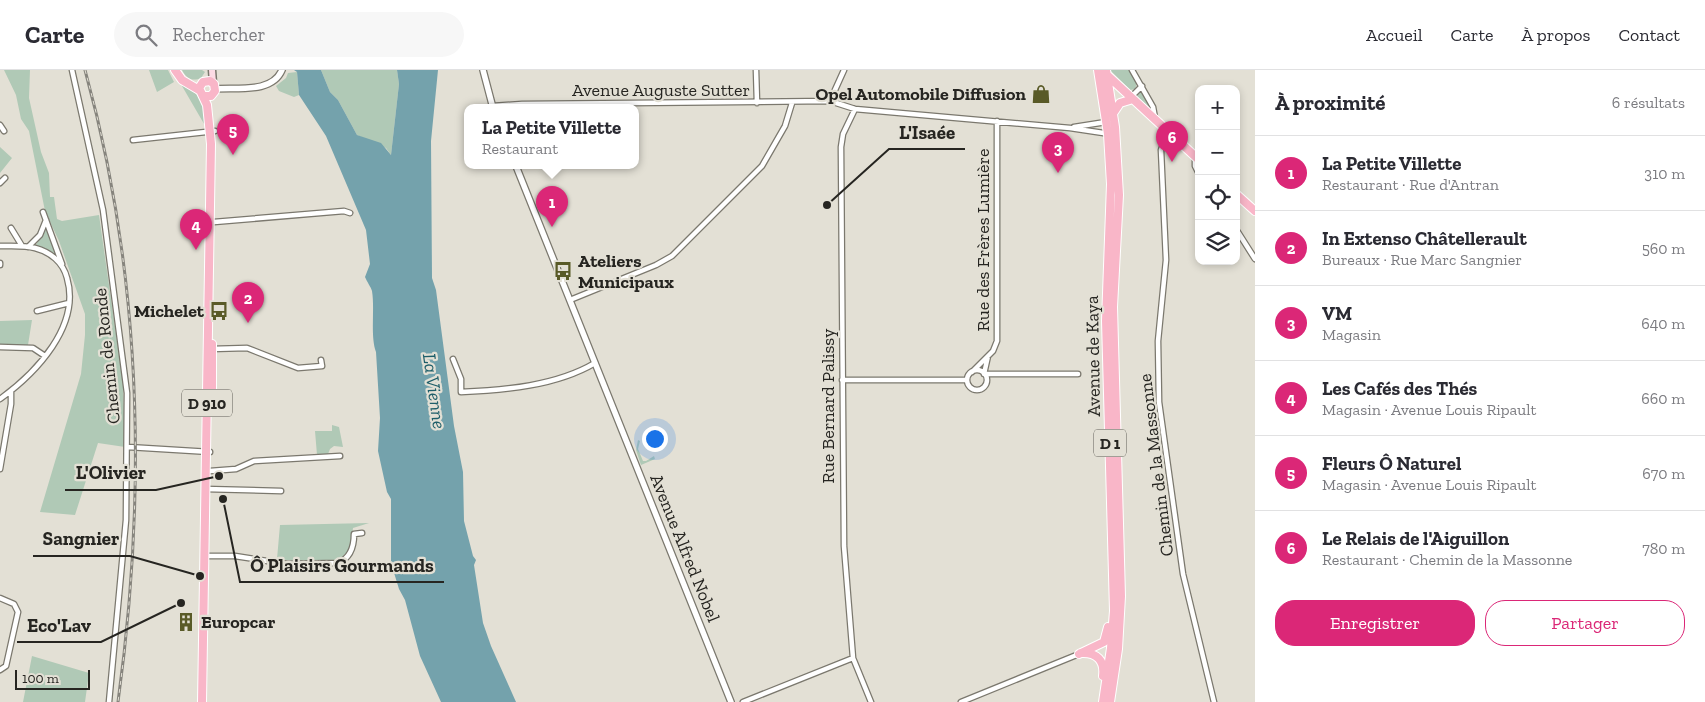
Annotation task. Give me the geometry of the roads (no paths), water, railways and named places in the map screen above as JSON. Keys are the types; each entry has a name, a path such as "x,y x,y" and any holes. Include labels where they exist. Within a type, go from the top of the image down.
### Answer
{"main road":[{"path":"175,70 182,80 207,88"},
{"name":"D 910","path":"210,70 207,88 213,132 214,222 210,348"},
{"path":"1103,71 1195,156"},
{"name":"Avenue de Kaya","path":"1103,71 1114,114 1111,128 1111,200 1106,321 1114,571 1113,625 1103,702"},
{"name":"Avenue de Kaya","path":"1103,71 1119,202 1113,320 1121,596 1118,649 1110,702"},
{"path":"1114,114 1120,103 1132,98"},
{"name":"D 910","path":"202,702 213,132"},
{"path":"1240,198 1255,212"},
{"name":"D 910","path":"207,490 210,471 208,452"},
{"name":"D 910","path":"206,556 206,702"},
{"path":"1079,654 1099,645 1106,638 1114,571"},
{"path":"1079,654 1096,656 1103,665 1099,702"}],"street":[{"name":"Chemin de Ronde","path":"72,70 103,210 127,393 128,447 124,565 109,702"},
{"path":"207,88 264,86 278,77 282,70"},
{"path":"484,70 491,104"},
{"path":"756,70 757,103"},
{"path":"844,70 830,101 855,109 1070,128 1111,128"},
{"path":"1132,70 1153,107 1155,118"},
{"path":"1132,98 1142,86"},
{"name":"Avenue Auguste Sutter","path":"522,104 792,103 830,101"},
{"path":"570,300 656,265 678,251 768,157 785,126 792,103"},
{"name":"Rue Bernard Palissy","path":"855,109 843,134 841,147 844,546 853,658 871,702"},
{"name":"Rue des Frères Lumière","path":"972,372 988,356 997,341 997,121"},
{"path":"0,125 4,131"},
{"path":"1070,128 1111,128"},
{"path":"133,140 213,132"},
{"name":"Chemin de la Massonne","path":"1171,134 1165,139 1161,150 1166,260 1158,341 1158,386 1183,574 1214,702"},
{"name":"Avenue Alfred Nobel","path":"517,169 731,702"},
{"path":"0,183 5,178"},
{"path":"214,222 344,211 350,213"},
{"path":"0,399 45,356 58,334 70,303 69,286 44,212"},
{"path":"28,247 40,235 46,219"},
{"path":"11,228 22,246"},
{"path":"1240,235 1255,259"},
{"path":"0,246 28,247 52,256 64,269"},
{"path":"37,311 70,303"},
{"path":"0,347 33,348 45,356"},
{"path":"210,348 247,348 301,368 322,366 321,360"},
{"name":"Rue des Frères Lumière","path":"984,374 988,356"},
{"path":"453,359 460,379 461,392 496,390 548,381 595,363"},
{"path":"967,380 972,372 980,371 984,374 1078,374"},
{"path":"967,380 971,388 981,389 986,383 984,374"},
{"path":"842,380 967,380"},
{"path":"0,469 11,404 10,391"},
{"path":"128,447 208,452"},
{"path":"210,471 236,469 254,461 340,456"},
{"path":"207,490 281,491"},
{"path":"206,556 234,556 288,564 338,563 345,561 350,554 354,546 354,534 362,533"},
{"path":"0,598 14,604 18,612 6,666 0,670"},
{"path":"961,702 1079,654"},
{"path":"743,702 853,658"}],"water":[{"name":"La Vienne","path":"294,70 321,70 330,92 338,100 357,135 381,143 391,155 399,84 397,70 438,70 431,141 432,278 436,290 454,426 463,472 464,521 473,556 476,560 474,565 483,623 516,702 441,702 420,656 405,600 399,589 391,563 391,499 387,492 378,451 380,418 376,352 373,338 373,298 365,277 370,264 366,230 326,136 299,95 297,72"}],"railway":[{"path":"85,70 104,148 118,226 128,305 134,384 135,464 133,543 127,623 118,702"}],"place":[{"name":"Opel Automobile Diffusion","path":"1041,94"},
{"name":"Fleurs Ô Naturel","path":"233,155"},
{"name":"Le Relais de l'Aiguillon","path":"1172,162"},
{"name":"VM","path":"1058,173"},
{"name":"L'Isaée","path":"827,205"},
{"name":"La Petite Villette","path":"552,227"},
{"name":"Les Cafés des Thés","path":"196,250"},
{"name":"Ateliers Municipaux","path":"563,271"},
{"name":"Michelet","path":"219,311"},
{"name":"In Extenso Châtellerault","path":"248,323"},
{"name":"L'Olivier","path":"219,476"},
{"name":"Ô Plaisirs Gourmands","path":"223,499"},
{"name":"Sangnier","path":"200,576"},
{"name":"Eco'Lav","path":"181,603"},
{"name":"Europcar","path":"186,622"}]}
